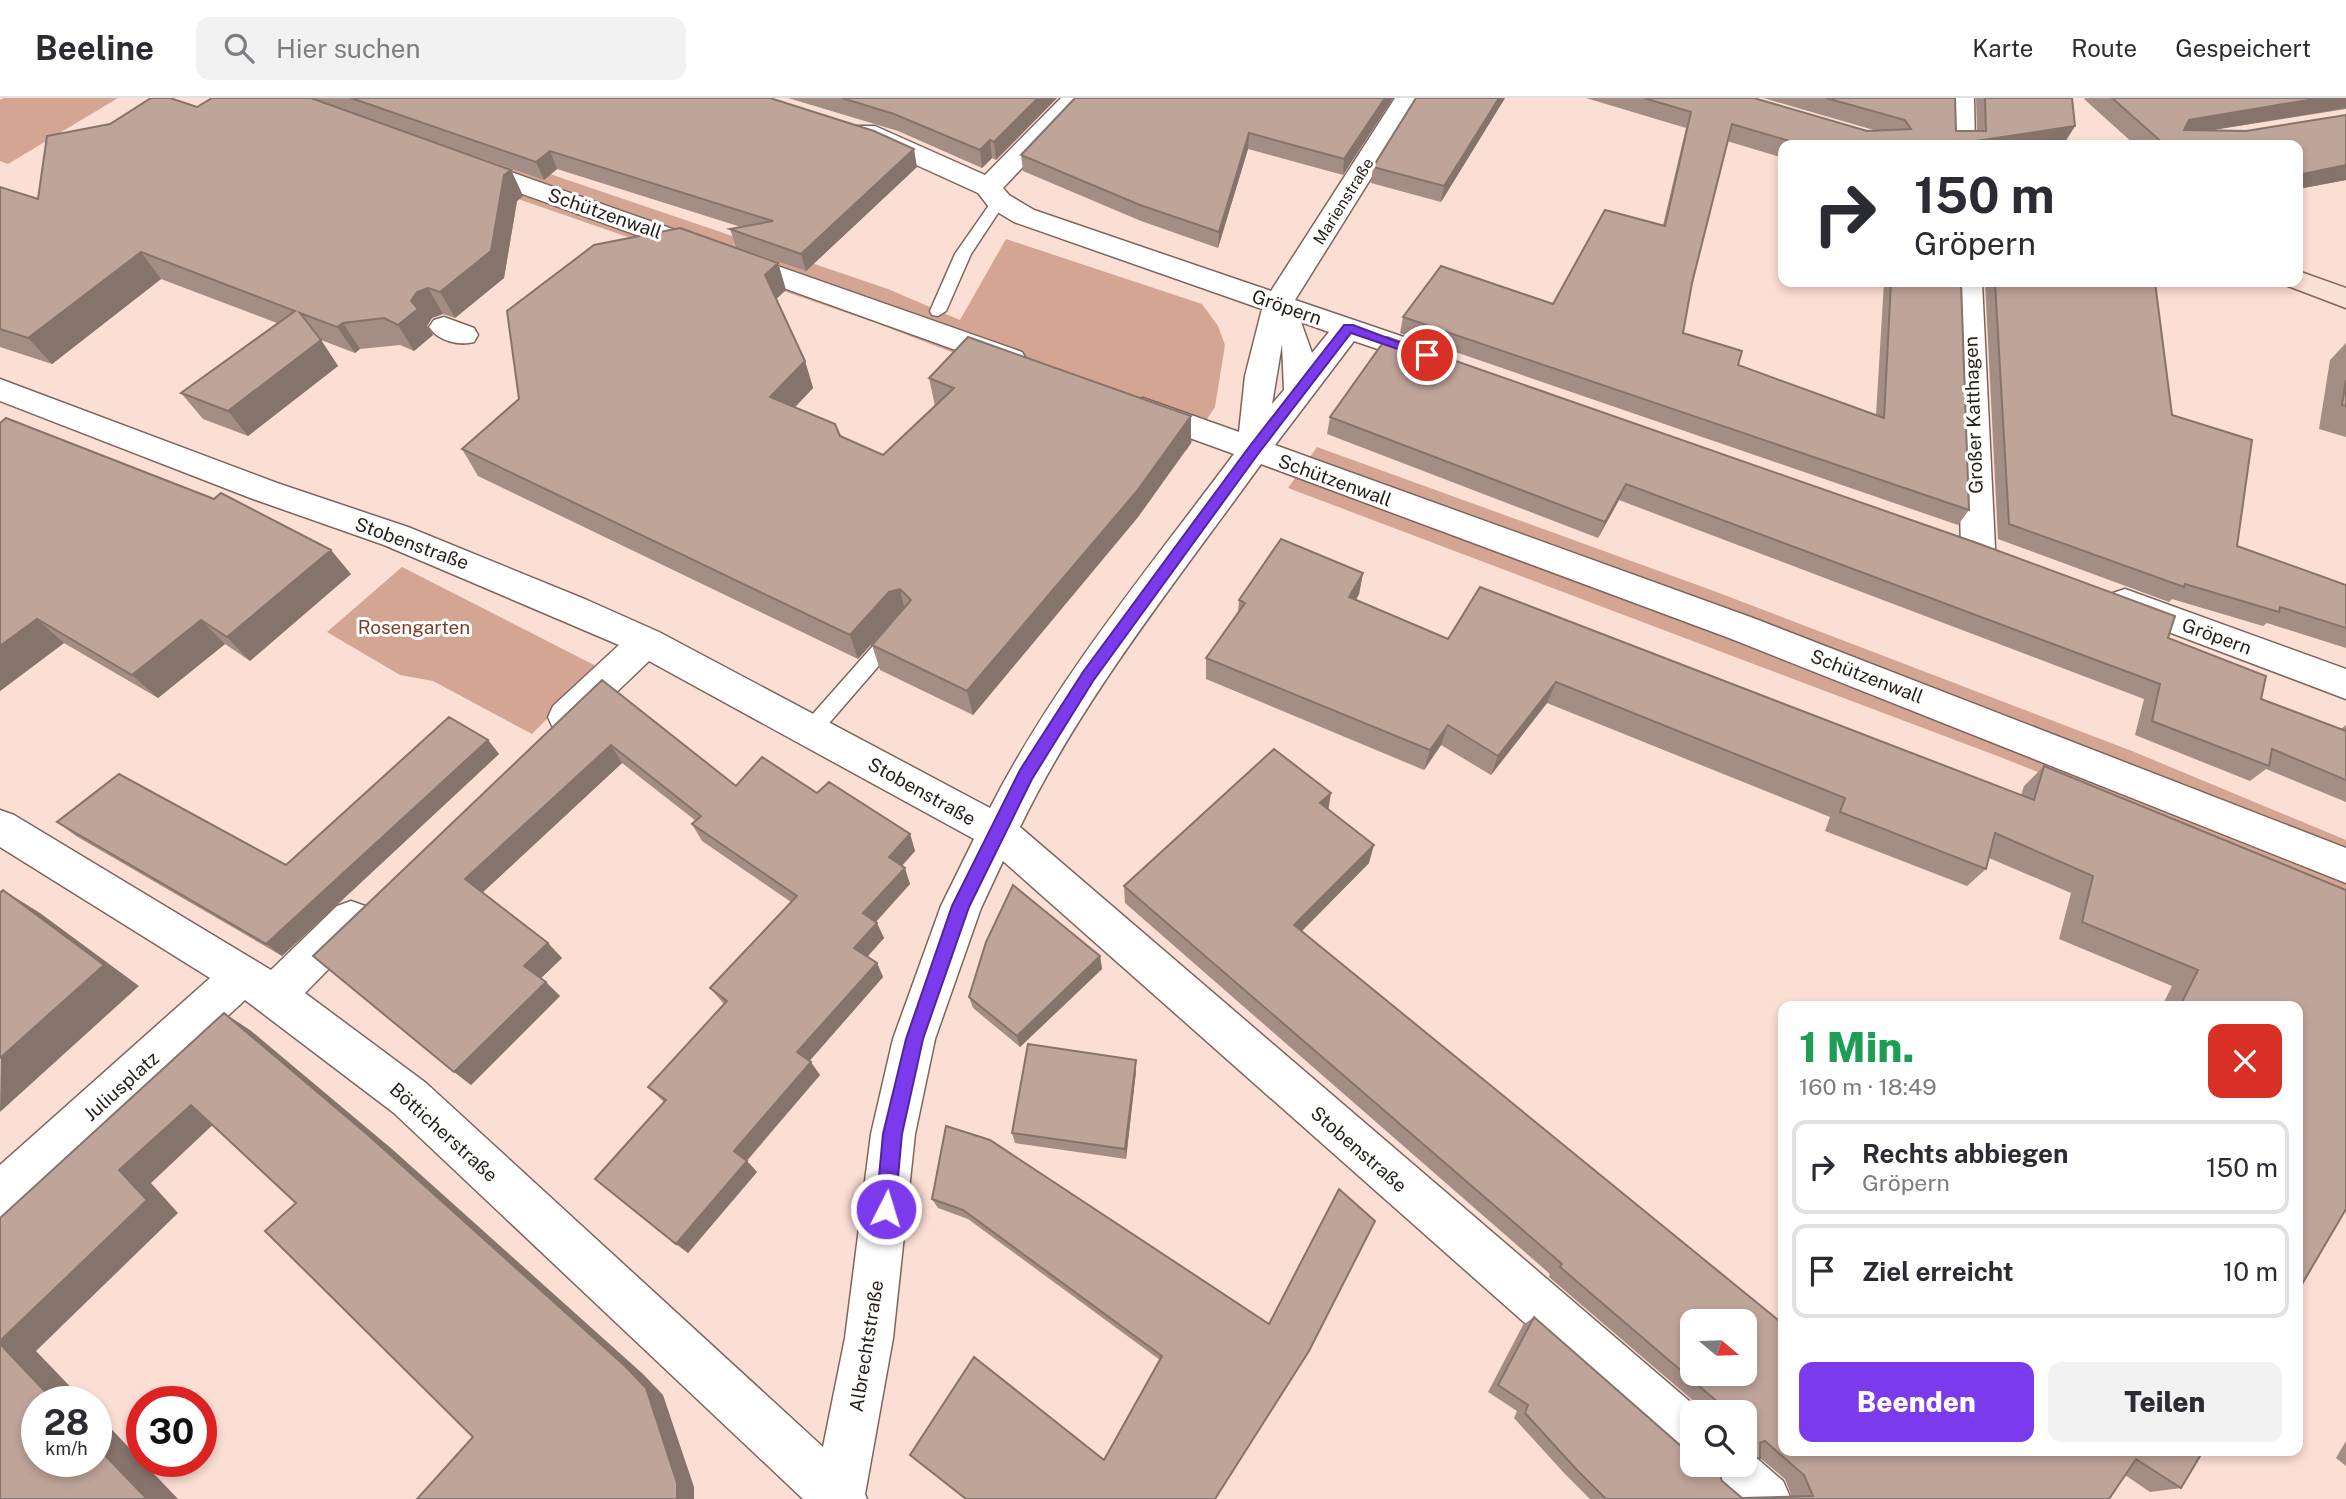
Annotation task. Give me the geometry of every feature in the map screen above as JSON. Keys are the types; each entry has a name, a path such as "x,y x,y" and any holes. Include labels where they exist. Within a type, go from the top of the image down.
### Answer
{"main road":[{"path":"2303,282 2346,299"}],"street":[{"path":"993,194 1075,98"},
{"name":"Marienstraße","path":"1278,304 1408,98"},
{"path":"1961,98 1962,140"},
{"name":"Gröpern","path":"837,123 888,140 993,194 1024,216 1466,369"},
{"name":"Schützenwall","path":"438,155 864,305 1039,370"},
{"name":"Großer Katthagen","path":"1968,287 1978,548"},
{"path":"1278,304 1297,345 1299,391"},
{"path":"1254,450 1255,399 1266,339 1278,304"},
{"name":"Albrechtstraße","path":"839,1499 869,1338 893,1134 915,1039 961,906 1026,775 1088,677 1254,450 1348,328"},
{"name":"Stobenstraße","path":"0,389 265,491 489,572 646,642 996,831 1680,1427"},
{"name":"Schützenwall","path":"1115,398 1754,633 2346,866"},
{"name":"Gröpern","path":"2096,591 2346,684"},
{"path":"541,741 646,642"},
{"name":"Bötticherstraße","path":"0,827 258,985 423,1109 839,1499"},
{"name":"Juliusplatz","path":"0,1196 258,985 366,905"},
{"path":"1739,1477 1765,1499"}],"lane":[{"path":"938,311 993,194"},
{"path":"811,730 905,624"}],"green space":[{"path":"118,98 8,164 0,161 0,100"},
{"path":"326,98 888,289 960,320 1006,239 1202,304 1218,326 1225,345 1215,407 1186,451 1173,437 876,323 495,191"},
{"path":"1317,447 1714,591 2132,751 2346,840 2346,895 2000,757 1288,488"},
{"name":"Rosengarten","path":"402,567 598,667 532,734 433,681 400,675 327,632"}],"building":[{"path":"151,98 170,98 197,107 212,98 311,98 511,170 504,175 491,251 440,292 428,288 417,292 411,301 418,309 398,325 384,318 343,323 337,327 300,313 321,340 228,411 181,393 295,311 141,252 28,338 0,329 0,187 38,199 47,136 110,124"},
{"path":"351,98 770,98 874,131 914,149 801,254 730,229 773,221 550,151 536,162"},
{"path":"842,98 1038,98 994,142 990,140 980,150 894,114"},
{"path":"1075,98 1385,98 1344,159 1249,133 1219,232 1140,205 1021,155"},
{"path":"1416,98 1499,98 1444,186 1373,167"},
{"path":"1644,98 1754,98 1867,131 1911,129 1905,120 1826,98 1955,98 1956,131 1986,131 1985,98 2072,98 2075,126 1982,140 1786,140 1732,124 1692,283 1683,333 1742,351 1738,365 1884,418 1891,287 1961,287 1969,510 1403,317 1441,266 1553,304 1605,210 1665,226 1691,112"},
{"path":"2112,98 2320,98 2189,120 2184,130 2246,131 2346,115 2346,165 2303,174 2303,140 2159,140"},
{"path":"680,228 778,263 765,275 805,361 770,397 835,424 840,436 883,455 954,388 929,378 968,337 1191,416 1137,491 967,691 872,645 911,600 900,589 889,592 850,635 462,449 519,399 507,311 594,245"},
{"path":"1995,287 2156,287 2172,415 2252,440 2237,546 2346,585 2346,628 2280,607 2279,612 2185,584 2184,587 2009,524"},
{"path":"1387,337 1977,543 2175,616 2168,638 2266,676 2261,699 2346,731 2346,780 2272,749 2269,766 2152,721 2160,684 1626,484 1605,522 1330,417"},
{"path":"2346,380 2346,406 2342,405"},
{"path":"6,418 214,499 221,493 331,550 227,637 201,620 132,675 37,619 0,646 0,423"},
{"path":"1281,539 1363,573 1349,597 1448,639 1480,587 2034,800 2044,766 2346,890 2346,1209 2303,1282 2303,1001 2182,1001 2198,970 2082,922 2093,876 1995,833 1986,869 1840,812 1845,798 1556,682 1498,756 1448,725 1430,750 1206,658 1245,603 1239,600"},
{"path":"602,680 736,786 762,757 817,793 829,782 910,834 889,857 905,868 863,913 877,923 854,948 877,963 797,1052 811,1062 734,1151 747,1161 676,1244 595,1179 666,1100 648,1087 727,1001 710,988 797,896 692,824 701,816 611,745 465,879 548,943 524,966 546,982 454,1072 313,956"},
{"path":"449,717 488,740 266,944 57,822 119,774 286,865"},
{"path":"1274,749 1331,793 1320,803 1374,845 1294,925 1778,1320 1778,1452 1765,1441 1760,1443 1760,1458 1757,1458 1757,1400 1715,1400 1699,1386 1757,1386 1757,1309 1680,1309 1680,1370 1560,1267 1562,1264 1124,886"},
{"path":"1013,885 1100,956 1017,1036 969,997 986,942"},
{"path":"3,890 104,965 0,1058 0,893"},
{"path":"224,1013 368,1135 625,1366 646,1388 677,1483 677,1499 417,1499 473,1437 265,1231 296,1203 191,1105 119,1170 147,1200 0,1341 0,1218"},
{"path":"1028,1044 1136,1060 1125,1149 1012,1133"},
{"path":"946,1126 990,1140 1269,1324 1339,1189 1375,1221 1309,1351 1215,1499 966,1499 910,1455 974,1357 1104,1460 1162,1356 963,1210 932,1199"},
{"path":"1534,1317 1680,1445 1680,1477 1720,1477 1742,1498 1813,1496 1804,1475 1782,1456 2200,1456 2181,1488 2136,1459 2109,1499 1606,1499 1525,1413 1528,1405 1498,1385"},
{"path":"0,1344 40,1386 21,1386 21,1477 112,1477 112,1463 147,1499 0,1499"}],"route":[{"path":"886,1209 893,1134 915,1039 961,906 1026,775 1088,677 1254,450 1348,328 1427,355"}]}
